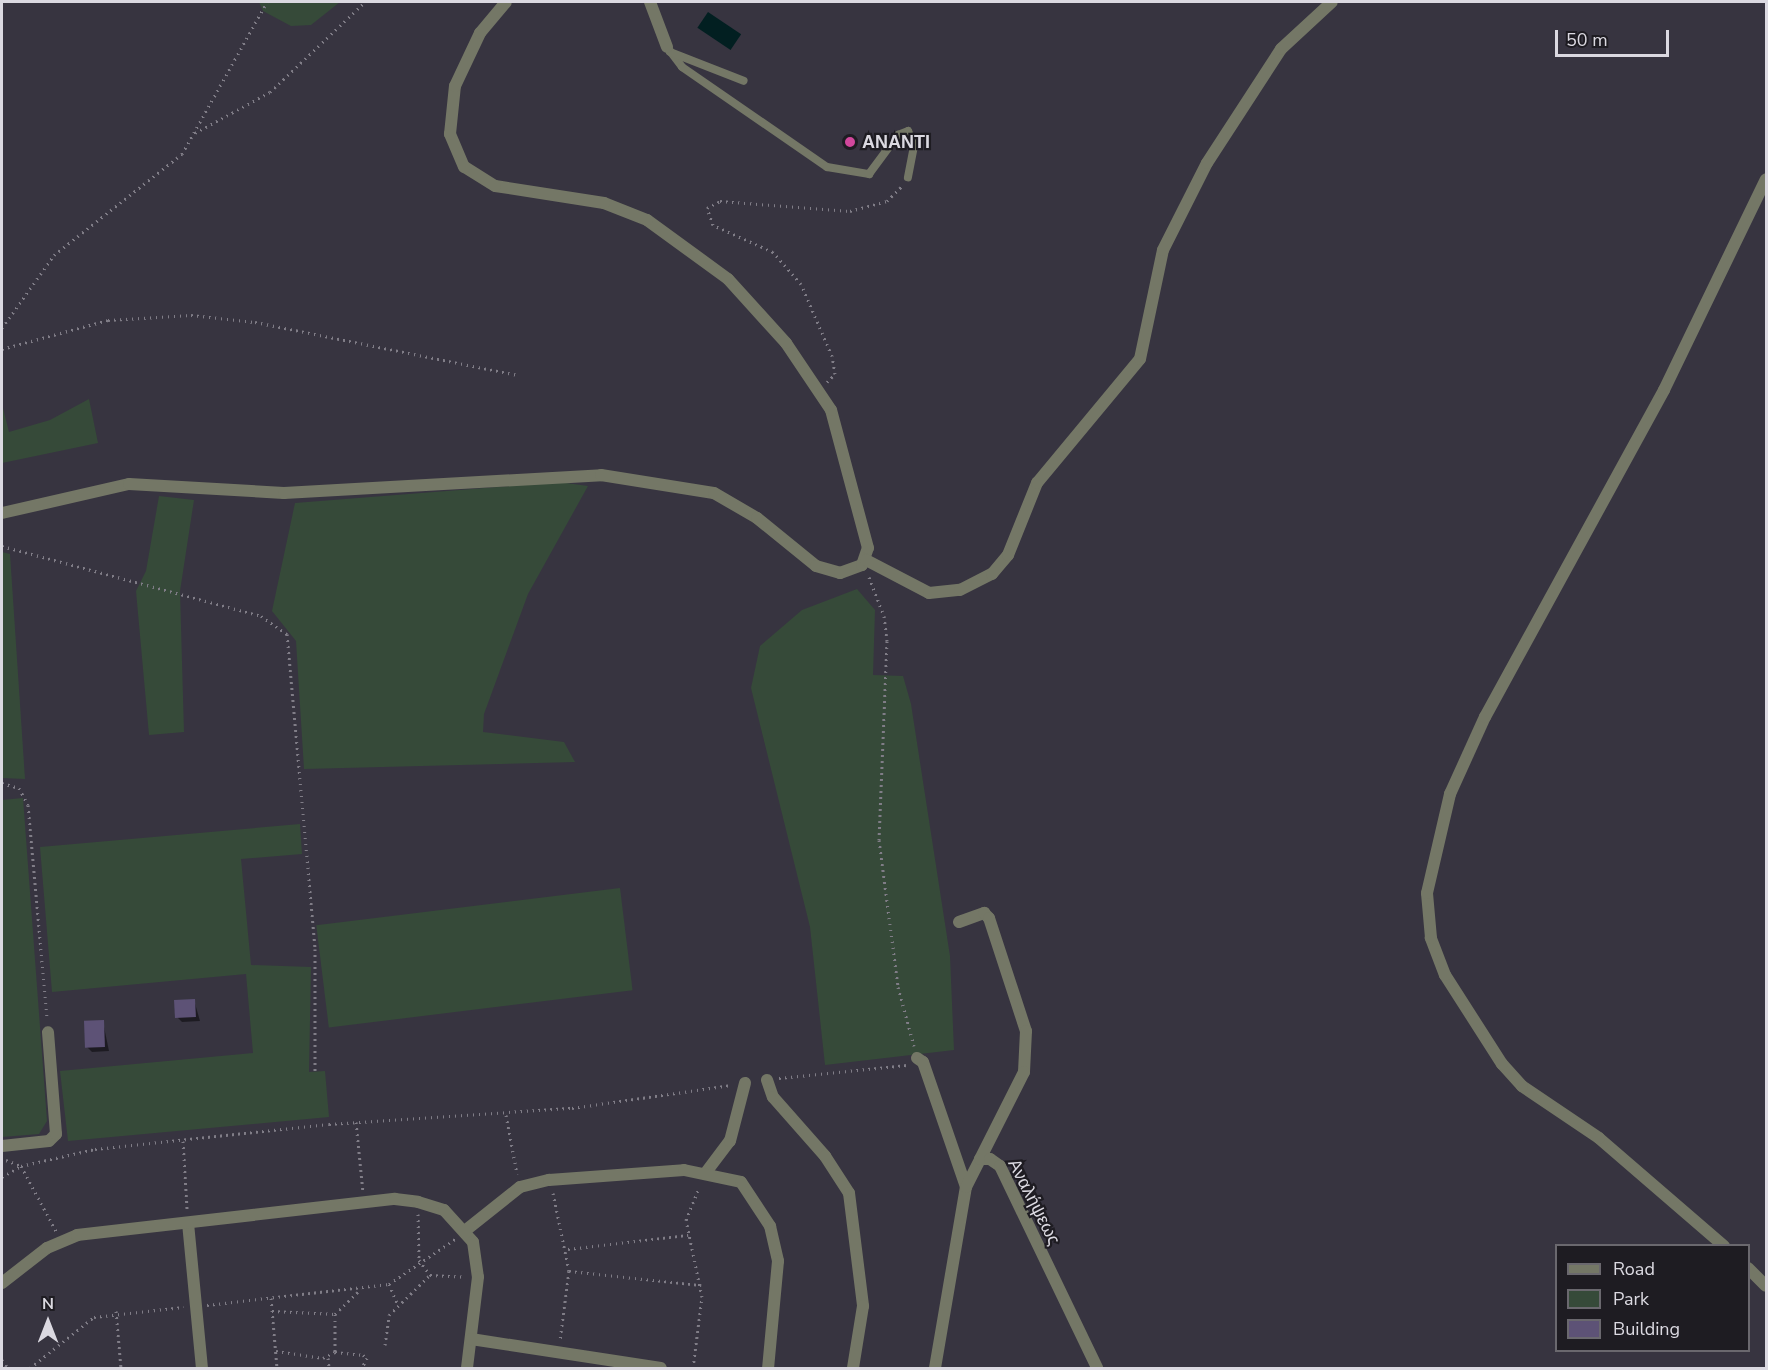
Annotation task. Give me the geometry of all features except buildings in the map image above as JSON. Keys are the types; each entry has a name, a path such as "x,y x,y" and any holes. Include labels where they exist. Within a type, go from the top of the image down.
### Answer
{"street":[{"path":"506,2 480,33 455,86 450,134 464,167 495,186 604,203 665,230 748,300 818,388 837,423 849,464 864,563"},
{"path":"650,2 669,50"},
{"path":"2,513 129,484 284,493 601,475 714,493 757,518 816,566 840,573 864,563 928,593 960,590 992,574 1008,555 1037,483 1140,359 1163,250 1207,163 1281,49 1332,2"},
{"path":"1723,1244 1599,1138 1522,1086 1502,1064 1445,975 1431,938 1427,893 1450,794 1485,717 1664,390 1767,179"},
{"path":"959,922 984,913 988,918 1026,1031 1024,1072 980,1159"},
{"path":"2,1146 49,1141 56,1134 48,1032"},
{"path":"920,1060 966,1187"},
{"path":"767,1080 773,1098 825,1156 849,1193 863,1306 853,1368"},
{"path":"707,1171 730,1141 745,1083"},
{"name":"Αναλήψεως","path":"934,1368 966,1187 980,1159 999,1166 1097,1368"},
{"path":"466,1230 520,1187 549,1180 707,1171 741,1182 770,1226 778,1283 768,1368"},
{"path":"2,1283 61,1240 364,1202 418,1202 444,1210 466,1230 478,1277 467,1368"},
{"path":"188,1223 202,1368"},
{"path":"1750,1269 1767,1286"},
{"path":"471,1339 662,1368"}],"lane":[{"path":"669,50 744,81"},
{"path":"669,50 711,88 826,167 869,174 898,135 908,131 914,146 908,177"}],"path":[{"path":"2,328 54,255 182,154 267,2"},
{"path":"194,133 270,92 365,2"},
{"path":"818,388 832,379 835,369 801,284 773,252 713,225 707,208 720,201 812,210 863,209 886,201 908,177"},
{"path":"2,350 108,320 198,315 517,375"},
{"path":"2,546 255,615 287,633 315,958 315,1072"},
{"path":"767,1080 920,1060 906,1015 879,840 887,641 877,592 864,563"},
{"path":"2,783 19,788 28,805 48,1032"},
{"path":"2,1177 21,1166 95,1149 356,1122 506,1115 745,1083"},
{"path":"506,1115 520,1187"},
{"path":"356,1122 364,1202"},
{"path":"183,1141 188,1223"},
{"path":"2,1160 21,1166 61,1240"},
{"path":"693,1368 701,1285 688,1234 691,1202 707,1171"},
{"path":"549,1180 567,1249 569,1271 559,1351"},
{"path":"418,1202 419,1260 430,1275"},
{"path":"30,1368 87,1321 117,1311 196,1306 389,1284 419,1260 466,1230"},
{"path":"567,1249 688,1234"},
{"path":"569,1271 701,1285"},
{"path":"385,1345 389,1315 397,1303 430,1275 478,1277"},
{"path":"389,1284 397,1303"},
{"path":"335,1352 335,1314 361,1289"},
{"path":"271,1298 277,1368"},
{"path":"117,1311 121,1368"},
{"path":"272,1311 335,1314"},
{"path":"276,1351 327,1358 335,1352 363,1355 368,1359 362,1368"},
{"path":"327,1358 329,1368"},
{"path":"2,1360 8,1368"}],"green space":[{"path":"259,2 340,2 311,25 291,26 263,11"},
{"path":"89,399 98,443 2,463 2,404 9,432 50,420"},
{"path":"559,482 588,486 528,594 484,714 483,732 564,742 575,762 304,769 296,641 272,611 295,503"},
{"path":"159,496 194,500 180,591 184,732 149,735 136,591 146,571"},
{"path":"2,552 10,554 25,779 2,778"},
{"path":"857,589 875,610 873,675 903,676 911,704 950,956 954,1050 825,1065 810,927 751,688 760,646 802,610"},
{"path":"23,798 47,1121 39,1134 2,1137 2,800"},
{"path":"300,824 302,854 241,859 251,965 311,967 309,1072 325,1071 329,1117 68,1141 60,1071 253,1053 246,974 52,992 40,847"},
{"path":"620,888 633,990 329,1028 316,925"}],"shaded area":[{"path":"708,12 741,34 731,50 697,28"}],"place":[{"name":"ΑΝΑΝΤΙ","path":"850,142"}]}
